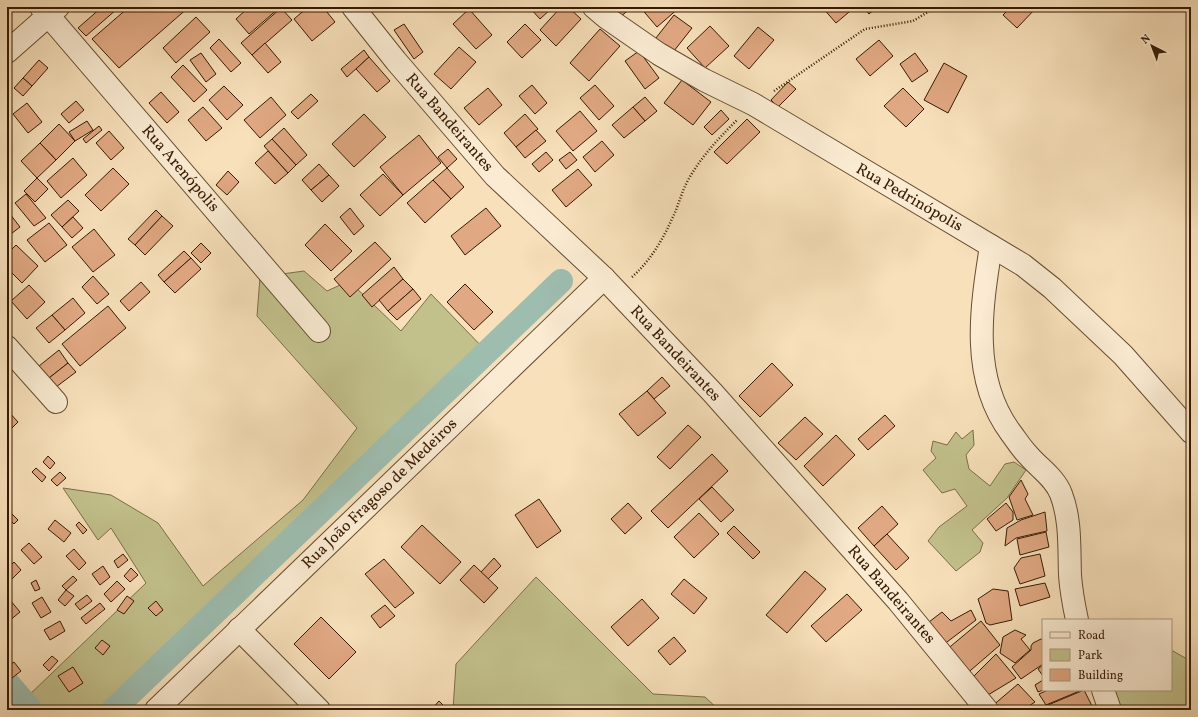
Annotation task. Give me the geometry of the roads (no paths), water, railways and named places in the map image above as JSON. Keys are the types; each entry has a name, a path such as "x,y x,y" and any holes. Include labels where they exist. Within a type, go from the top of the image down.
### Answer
{"street":[{"name":"Rua Bandeirantes","path":"353,7 396,61 495,176 610,284 712,392 898,601 987,710"},
{"name":"Rua Pedrinópolis","path":"594,7 607,18 659,54 704,80 753,104 1023,265 1052,288 1123,355 1191,432"},
{"path":"7,52 49,10"},
{"name":"Rua Arenópolis","path":"49,10 318,331"},
{"path":"991,246 984,293 982,340 984,372 991,396 1002,420 1028,455 1050,477 1061,492 1067,512 1070,577 1077,619"},
{"name":"Rua João Fragoso de Medeiros","path":"156,710 239,629 610,284"},
{"path":"7,347 56,402"},
{"path":"239,629 319,710"},
{"path":"1103,691 1110,710"}],"waterway":[{"path":"113,710 561,281"},
{"path":"7,682 31,710"}]}
